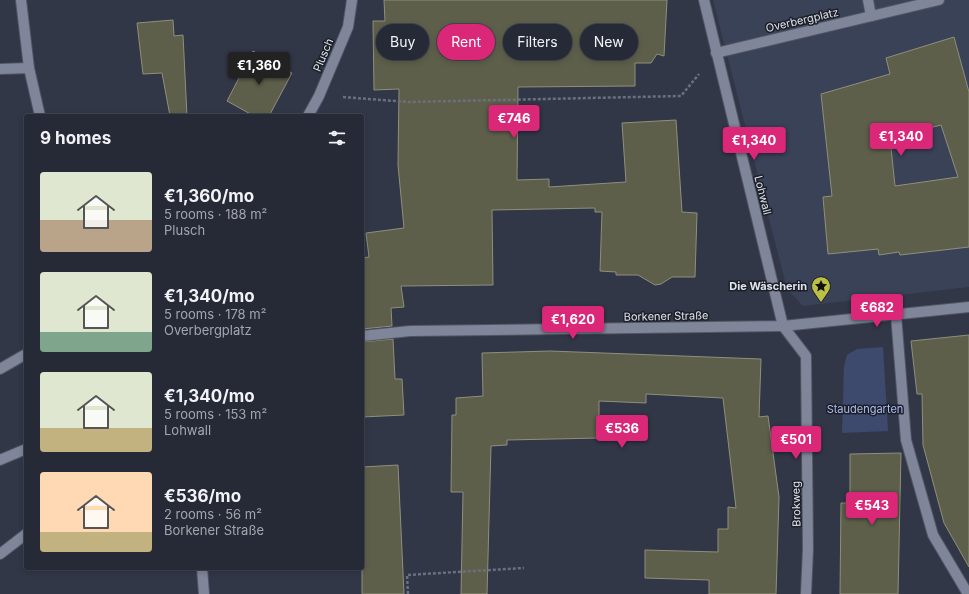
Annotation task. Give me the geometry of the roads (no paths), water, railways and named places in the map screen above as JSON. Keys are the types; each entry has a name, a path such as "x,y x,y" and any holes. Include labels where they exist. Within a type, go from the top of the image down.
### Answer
{"street":[{"path":"21,0 29,68 40,114"},
{"name":"Plusch","path":"309,114 319,96 348,27 352,0"},
{"name":"Lohwall","path":"704,0 783,326"},
{"path":"868,0 872,16"},
{"name":"Overbergplatz","path":"716,53 939,0"},
{"path":"0,69 29,68"},
{"name":"Borkener Straße","path":"364,336 410,331 783,326 969,307"},
{"path":"896,315 906,440 933,535 968,594"},
{"name":"Brokweg","path":"783,326 806,356 808,549 806,594"},
{"path":"3,367 24,355"},
{"path":"0,460 24,450"},
{"path":"0,554 24,536"},
{"path":"202,570 204,594"}],"place":[{"name":"Die Wäscherin","path":"821,303"}],"park label":[{"name":"Staudengarten","path":"865,409"}]}
